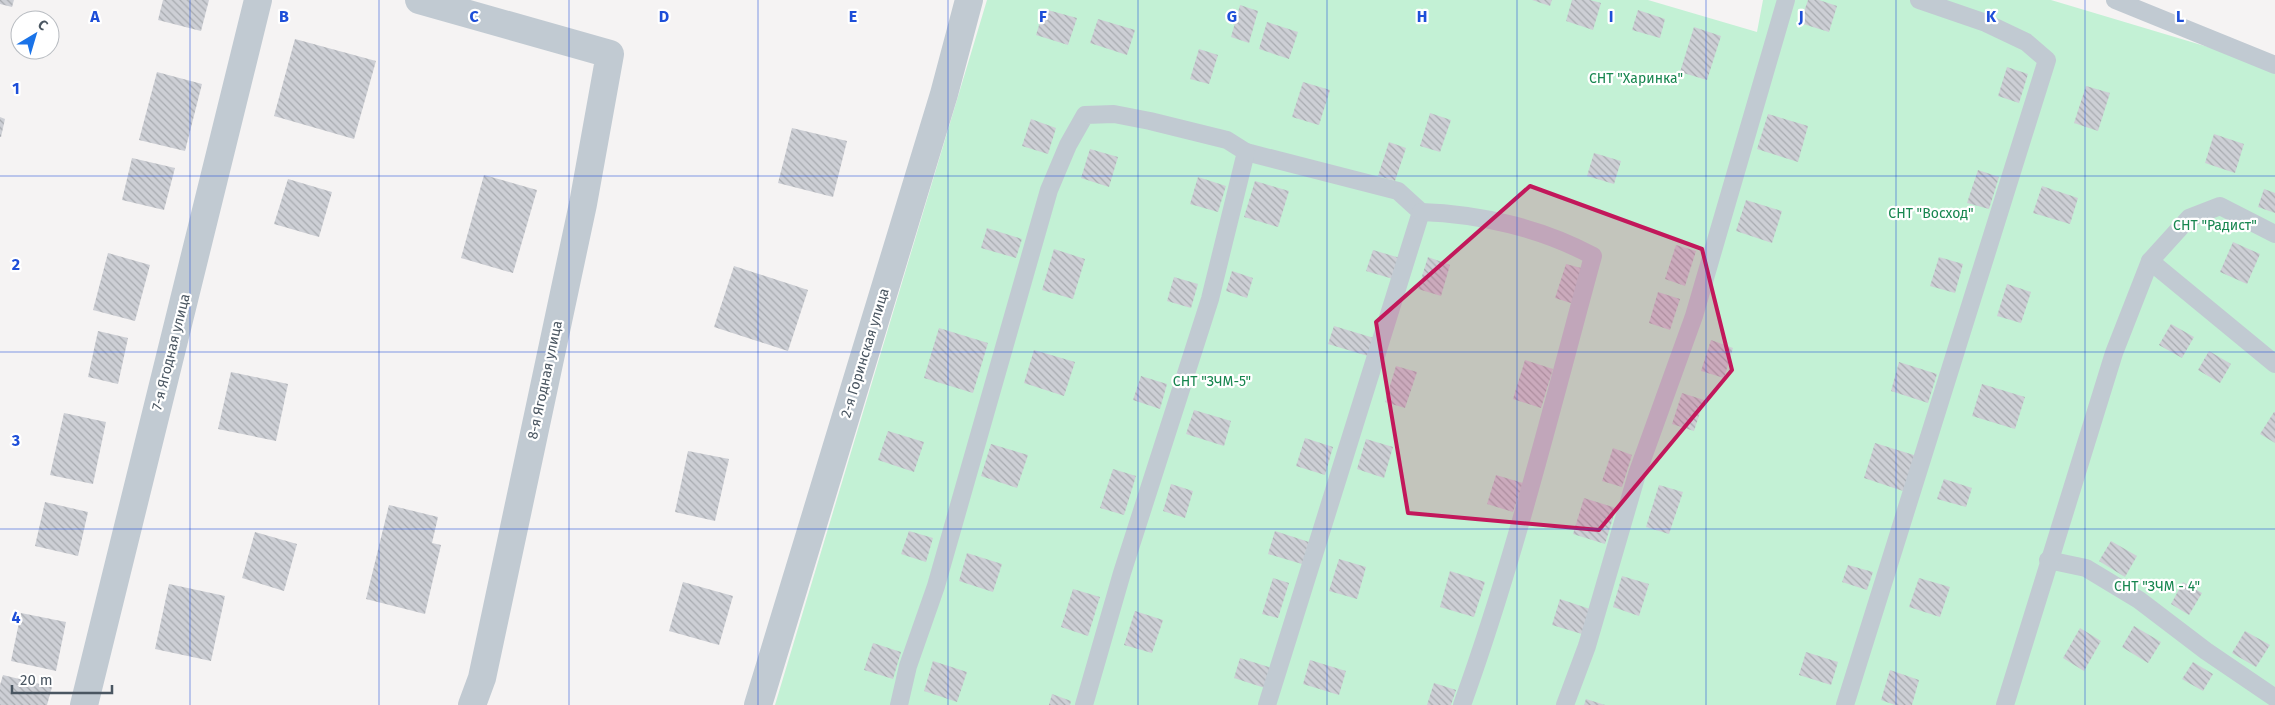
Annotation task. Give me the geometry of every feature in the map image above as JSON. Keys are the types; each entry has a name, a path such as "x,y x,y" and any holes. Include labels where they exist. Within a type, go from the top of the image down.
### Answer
{"street":[{"name":"7-я Ягодная улица","path":"84,705 258,0"},
{"name":"8-я Ягодная улица","path":"420,0 610,54 573,252 482,678 472,705"},
{"name":"2-я Горинская улица","path":"758,705 944,94 969,0"}],"lane":[{"path":"1566,705 1586,646 1636,474 1694,316 1786,0"},
{"path":"1845,705 2047,60 2026,42 1986,22 1920,0"},
{"path":"2116,0 2275,65"},
{"path":"899,705 908,666 936,586 1049,190 1068,145 1085,115 1114,114 1227,140 1246,152 1398,192 1421,212 1449,213 1529,229 1568,242 1593,256 1525,512 1487,635 1462,705"},
{"path":"1084,705 1122,573 1210,298 1246,152"},
{"path":"2005,705 2048,560 2114,353 2150,261 2189,218 2220,206 2275,234"},
{"path":"1267,705 1421,212"},
{"path":"2150,261 2275,364"},
{"path":"2048,560 2086,568 2140,600 2206,651 2275,698"}],"highlighted area":[{"path":"1530,186 1702,249 1732,370 1599,530 1408,513 1376,322"}],"green space":[{"path":"987,0 1648,0 1757,32 1763,0 2051,0 2275,67 2275,705 775,705"}],"building":[{"path":"0,0 14,0 12,7 0,4"},
{"path":"163,0 209,0 201,31 158,20"},
{"path":"1532,0 1552,0 1550,6"},
{"path":"1572,0 1590,0 1601,3 1593,30 1566,21"},
{"path":"1808,0 1819,0 1837,6 1829,32 1800,23"},
{"path":"1240,5 1258,11 1249,43 1231,37"},
{"path":"1044,9 1077,18 1068,45 1036,35"},
{"path":"1638,10 1665,19 1660,38 1632,30"},
{"path":"1098,19 1135,30 1127,55 1090,43"},
{"path":"1267,22 1298,32 1289,59 1259,49"},
{"path":"1694,27 1721,36 1707,80 1680,72"},
{"path":"295,39 376,61 354,139 274,116"},
{"path":"1199,49 1218,55 1209,84 1190,79"},
{"path":"2007,67 2028,74 2019,103 1998,96"},
{"path":"157,72 202,84 185,151 139,140"},
{"path":"1303,82 1330,90 1319,125 1292,117"},
{"path":"2086,86 2110,93 2098,131 2074,123"},
{"path":"1430,113 1451,120 1440,152 1420,146"},
{"path":"1768,114 1808,126 1798,162 1757,149"},
{"path":"0,117 5,119 1,137 0,137"},
{"path":"1031,119 1056,128 1048,154 1022,146"},
{"path":"792,128 847,141 833,197 778,183"},
{"path":"2214,134 2244,144 2235,173 2205,163"},
{"path":"1389,142 1406,148 1395,181 1378,176"},
{"path":"1090,149 1118,157 1109,187 1081,178"},
{"path":"1594,153 1621,161 1614,184 1587,176"},
{"path":"132,158 175,168 164,210 122,200"},
{"path":"1978,170 1999,177 1989,209 1967,203"},
{"path":"484,175 537,190 513,273 461,258"},
{"path":"1198,177 1226,186 1218,212 1190,204"},
{"path":"288,179 332,192 319,237 274,224"},
{"path":"1255,181 1289,191 1278,227 1244,217"},
{"path":"2042,186 2078,198 2070,224 2033,213"},
{"path":"2264,189 2275,193 2275,213 2258,207"},
{"path":"1746,200 1782,211 1772,243 1736,231"},
{"path":"987,228 1022,239 1016,258 981,248"},
{"path":"2233,242 2260,254 2247,284 2220,272"},
{"path":"1676,245 1696,251 1685,286 1665,279"},
{"path":"1054,249 1085,259 1073,299 1042,290"},
{"path":"1373,250 1400,258 1393,279 1366,271"},
{"path":"108,253 150,265 135,321 93,310"},
{"path":"1428,257 1450,265 1441,296 1418,289"},
{"path":"1939,257 1963,264 1955,293 1930,286"},
{"path":"1566,264 1585,269 1574,304 1555,298"},
{"path":"734,266 808,290 788,351 714,327"},
{"path":"1232,271 1253,278 1247,298 1226,291"},
{"path":"1174,277 1198,284 1191,308 1167,301"},
{"path":"2007,284 2031,292 2021,323 1997,316"},
{"path":"1658,292 1680,299 1670,330 1649,323"},
{"path":"2171,324 2194,337 2182,358 2159,345"},
{"path":"1334,326 1374,338 1368,356 1328,344"},
{"path":"939,328 988,343 973,393 924,378"},
{"path":"98,331 128,338 118,384 88,377"},
{"path":"1711,340 1733,348 1724,378 1701,371"},
{"path":"1034,350 1075,362 1064,396 1024,383"},
{"path":"2209,351 2231,364 2220,383 2198,370"},
{"path":"1525,360 1553,369 1541,408 1513,399"},
{"path":"1899,362 1937,374 1928,403 1891,391"},
{"path":"1396,366 1417,372 1405,408 1385,402"},
{"path":"231,372 288,384 276,441 218,429"},
{"path":"1141,376 1167,384 1160,409 1133,400"},
{"path":"1982,384 2025,397 2015,429 1972,416"},
{"path":"1682,393 1704,400 1694,431 1672,424"},
{"path":"1194,410 1231,421 1224,446 1186,434"},
{"path":"2275,412 2275,443 2260,434"},
{"path":"64,413 106,422 93,484 50,475"},
{"path":"888,431 924,442 914,472 878,460"},
{"path":"1305,438 1333,447 1325,475 1296,466"},
{"path":"1366,439 1393,447 1384,478 1357,469"},
{"path":"1875,443 1917,456 1906,492 1864,478"},
{"path":"991,444 1028,455 1017,488 981,476"},
{"path":"1613,448 1632,455 1622,487 1602,481"},
{"path":"688,451 729,459 715,521 675,512"},
{"path":"1113,469 1136,476 1124,515 1100,508"},
{"path":"1496,475 1523,483 1513,512 1487,504"},
{"path":"1944,479 1972,488 1966,507 1937,499"},
{"path":"1171,484 1193,491 1185,518 1163,511"},
{"path":"1659,485 1683,492 1669,534 1646,527"},
{"path":"1584,498 1616,508 1605,544 1573,534"},
{"path":"45,502 88,512 78,556 35,546"},
{"path":"389,505 438,517 432,543 441,545 425,614 366,599"},
{"path":"909,531 933,538 926,562 901,554"},
{"path":"1275,531 1309,542 1302,564 1268,554"},
{"path":"255,532 297,544 284,591 242,578"},
{"path":"2111,541 2137,556 2125,577 2099,561"},
{"path":"967,553 1002,564 993,592 959,581"},
{"path":"1339,559 1366,567 1357,599 1329,591"},
{"path":"1848,565 1873,572 1867,590 1842,582"},
{"path":"1450,571 1485,582 1474,617 1440,607"},
{"path":"1622,576 1649,584 1639,616 1613,607"},
{"path":"1273,578 1289,583 1278,618 1262,614"},
{"path":"1919,578 1950,587 1940,617 1909,607"},
{"path":"683,582 733,596 719,645 669,631"},
{"path":"2183,582 2202,593 2189,615 2171,604"},
{"path":"169,584 225,596 211,661 155,649"},
{"path":"1073,589 1100,597 1088,636 1061,627"},
{"path":"1560,599 1590,609 1582,634 1552,625"},
{"path":"1135,611 1163,620 1152,653 1124,645"},
{"path":"21,613 66,622 56,671 11,661"},
{"path":"2134,626 2161,642 2148,663 2122,647"},
{"path":"2080,628 2101,641 2084,671 2063,658"},
{"path":"2245,631 2270,645 2256,667 2232,653"},
{"path":"873,643 901,652 893,679 864,670"},
{"path":"1806,652 1838,662 1831,685 1799,675"},
{"path":"1240,658 1272,668 1265,688 1234,678"},
{"path":"1310,660 1346,671 1339,695 1303,684"},
{"path":"933,661 967,672 957,702 924,691"},
{"path":"2193,662 2213,674 2203,691 2182,679"},
{"path":"1890,670 1919,680 1912,705 1895,705 1881,700"},
{"path":"3,675 52,687 47,705 0,705 0,685"},
{"path":"1434,683 1456,690 1451,705 1427,705"},
{"path":"1052,694 1071,701 1070,705 1049,705"},
{"path":"1586,699 1605,705 1584,705"}],"park label":[{"name":"СНТ \"Харинка\"","path":"1636,78"},
{"name":"СНТ \"Восход\"","path":"1931,213"},
{"name":"СНТ \"Радист\"","path":"2215,225"},
{"name":"СНТ \"ЗЧМ-5\"","path":"1212,381"},
{"name":"СНТ \"ЗЧМ - 4\"","path":"2157,586"}]}
